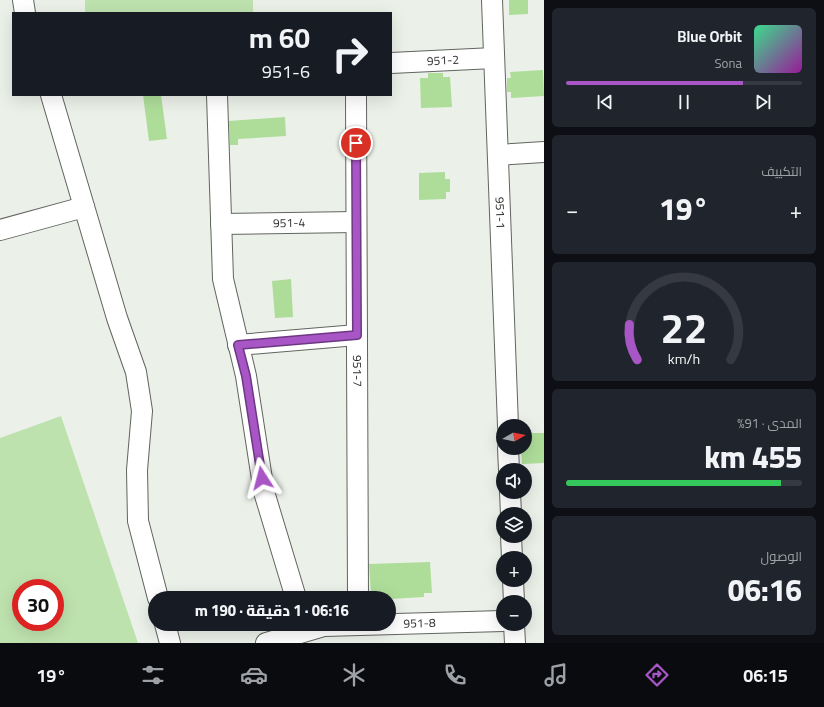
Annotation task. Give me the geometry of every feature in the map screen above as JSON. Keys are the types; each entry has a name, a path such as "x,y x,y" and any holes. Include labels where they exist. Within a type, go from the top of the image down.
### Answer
{"street":[{"path":"23,0 25,12"},
{"name":"951-1","path":"492,0 508,419"},
{"name":"951-2","path":"392,63 494,58"},
{"path":"51,96 117,318 136,372 142,411 136,470 138,521 156,591"},
{"path":"217,96 223,279 246,376 264,492 294,591"},
{"name":"951-7","path":"356,96 358,591"},
{"path":"498,154 544,152"},
{"path":"0,230 84,207"},
{"name":"951-4","path":"221,224 356,222"},
{"path":"238,345 357,335"},
{"name":"951-8","path":"396,624 496,621"},
{"path":"167,631 170,643"},
{"name":"951-8","path":"266,643 316,631"},
{"path":"514,631 515,643"}],"green space":[{"path":"85,0 253,0 253,12 85,12"},
{"path":"61,416 138,643 0,643 0,438"}],"building":[{"path":"509,0 528,0 528,14 509,15"},
{"path":"543,70 544,96 511,98 511,92 507,92 507,78 511,78 510,72"},
{"path":"428,73 443,73 443,77 450,77 452,107 421,108 420,78 428,78"},
{"path":"143,96 161,96 167,139 149,141"},
{"path":"285,117 286,136 238,139 238,145 230,145 229,121"},
{"path":"445,172 445,179 450,179 450,192 446,192 446,199 419,200 419,173"},
{"path":"291,279 293,317 275,318 272,281"},
{"path":"532,433 544,433 544,463 522,463 521,455 532,455"},
{"path":"430,562 432,593 424,593 424,597 396,599 396,591 371,591 369,564"}],"route":[{"path":"262,478 246,376 238,345 357,335 356,143"}]}
